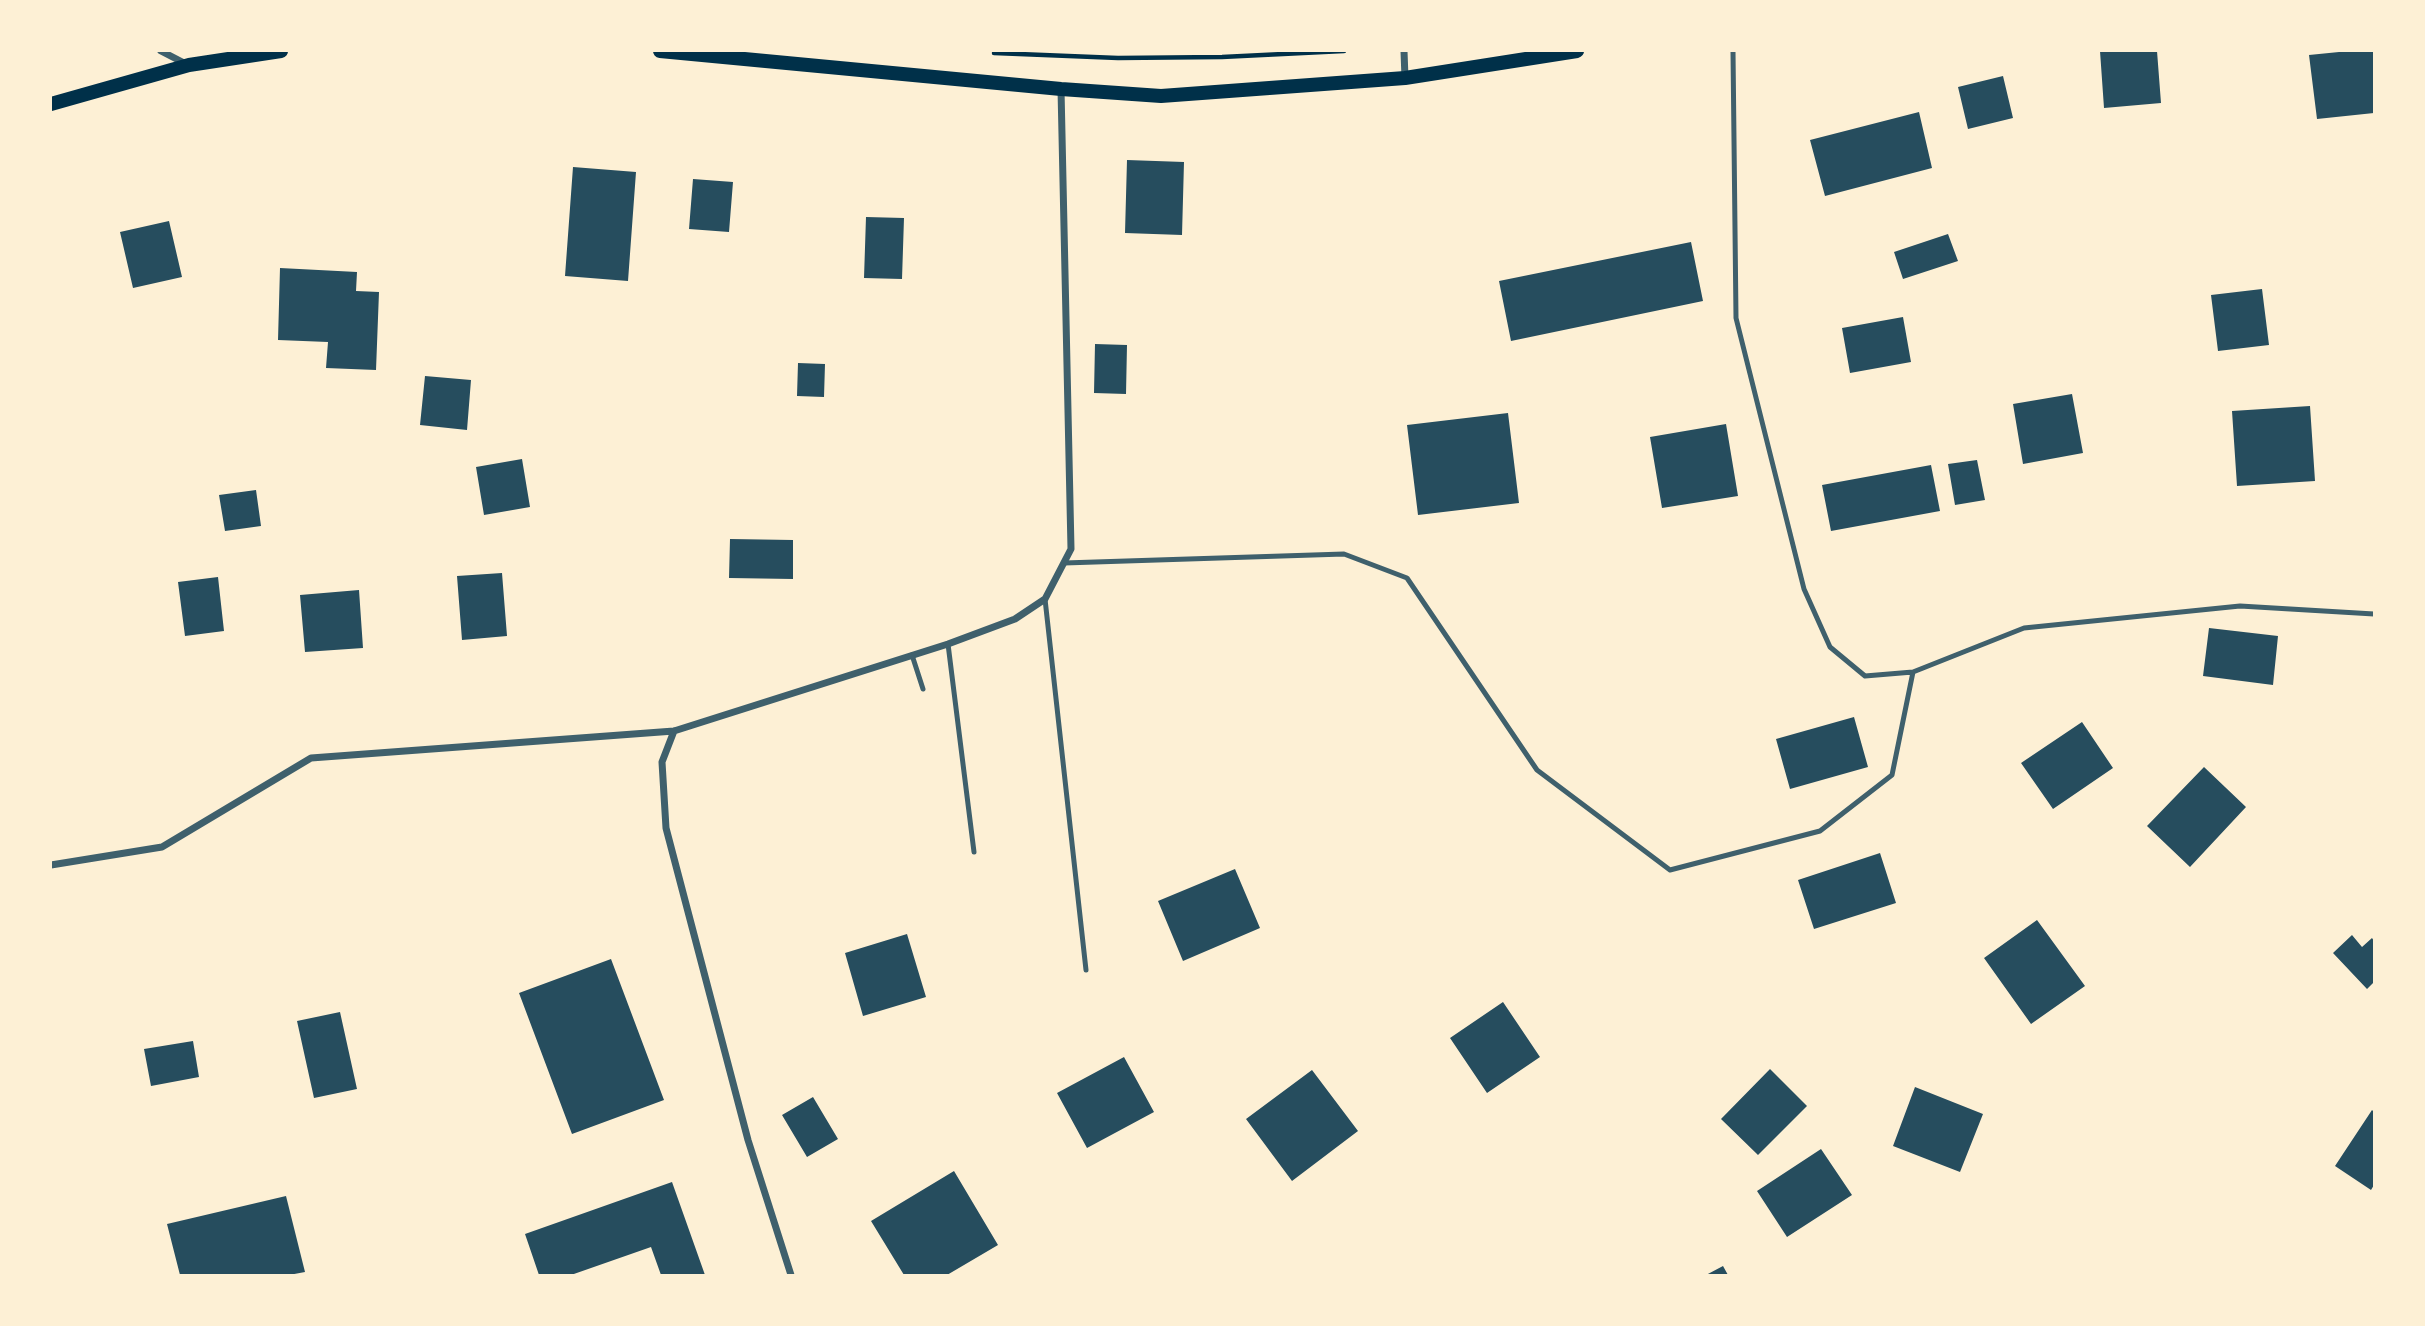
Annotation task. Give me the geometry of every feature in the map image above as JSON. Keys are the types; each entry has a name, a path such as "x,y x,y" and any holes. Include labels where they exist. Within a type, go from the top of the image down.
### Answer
{"main road":[{"path":"51,104 189,65 281,51"},
{"path":"660,51 746,54 852,70 1161,96 1405,78 1577,51"}],"street":[{"path":"161,51 189,65"},
{"path":"1404,51 1405,78"},
{"path":"51,865 162,847 311,758 674,731 948,644 1015,619 1045,599 1071,549 1061,89"},
{"path":"674,731 662,762 666,828 748,1140 791,1275"}],"lane":[{"path":"1733,51 1737,318 1804,589 1830,647 1865,676 1913,672 2024,628 2240,606 2374,614"},
{"path":"1064,563 1344,554 1408,578 1537,770 1670,870 1820,831 1892,775 1913,672"},
{"path":"1045,599 1086,970"},
{"path":"948,644 974,852"},
{"path":"912,655 923,689"}],"path":[{"path":"989,53 1131,58 1344,51"}],"building":[{"path":"2100,51 2157,51 2161,103 2104,108"},
{"path":"2374,51 2374,113 2317,119 2309,55"},
{"path":"2003,76 2013,118 1968,129 1958,87"},
{"path":"1919,112 1932,168 1825,196 1810,140"},
{"path":"1127,160 1184,162 1182,235 1125,233"},
{"path":"573,167 636,172 628,281 565,276"},
{"path":"693,179 733,182 729,232 689,229"},
{"path":"866,217 904,218 902,279 864,278"},
{"path":"169,221 182,277 133,288 120,232"},
{"path":"1948,234 1958,261 1903,279 1894,252"},
{"path":"1691,242 1703,301 1511,341 1499,281"},
{"path":"280,268 357,272 356,291 379,292 376,370 326,368 328,342 278,340"},
{"path":"2262,289 2269,345 2218,351 2211,295"},
{"path":"1903,317 1911,362 1850,373 1842,328"},
{"path":"1095,344 1127,345 1126,394 1094,393"},
{"path":"798,363 825,364 824,397 797,396"},
{"path":"425,376 471,380 467,430 420,425"},
{"path":"2072,394 2083,453 2023,464 2013,404"},
{"path":"2310,406 2315,481 2237,486 2232,411"},
{"path":"1508,413 1519,503 1418,515 1407,425"},
{"path":"1726,424 1738,496 1662,508 1650,437"},
{"path":"522,459 530,507 484,515 476,467"},
{"path":"1977,460 1985,500 1955,505 1948,464"},
{"path":"1931,465 1940,511 1831,531 1822,485"},
{"path":"256,490 261,526 225,531 219,495"},
{"path":"730,539 793,540 793,579 729,578"},
{"path":"502,573 507,636 462,640 457,576"},
{"path":"218,577 224,631 185,636 178,582"},
{"path":"359,590 363,648 305,652 300,595"},
{"path":"2209,628 2278,636 2273,685 2203,676"},
{"path":"1854,717 1868,767 1790,789 1776,739"},
{"path":"2082,722 2113,768 2053,809 2021,763"},
{"path":"2204,767 2246,807 2190,867 2147,826"},
{"path":"1880,853 1896,903 1814,929 1798,880"},
{"path":"1235,869 1260,928 1183,961 1158,901"},
{"path":"2037,920 2085,986 2031,1024 1984,958"},
{"path":"907,934 926,997 863,1016 845,953"},
{"path":"2352,935 2362,947 2372,938 2374,941 2374,982 2367,989 2333,953"},
{"path":"611,959 664,1100 572,1134 519,993"},
{"path":"1503,1002 1540,1057 1487,1093 1450,1038"},
{"path":"340,1012 357,1089 314,1098 297,1021"},
{"path":"193,1041 199,1077 151,1086 144,1049"},
{"path":"1124,1057 1154,1112 1087,1148 1057,1093"},
{"path":"1770,1069 1807,1106 1758,1155 1721,1119"},
{"path":"1312,1070 1358,1131 1292,1181 1246,1119"},
{"path":"1915,1087 1983,1114 1960,1172 1893,1146"},
{"path":"813,1097 838,1139 807,1157 782,1115"},
{"path":"2372,1110 2374,1185 2371,1190 2335,1166"},
{"path":"1821,1149 1852,1195 1787,1237 1757,1191"},
{"path":"954,1171 998,1245 947,1275 904,1275 871,1221"},
{"path":"672,1182 705,1275 661,1275 651,1247 571,1275 539,1275 525,1234"},
{"path":"286,1196 305,1272 289,1275 180,1275 167,1224"},
{"path":"1723,1266 1728,1275 1706,1275"}]}
